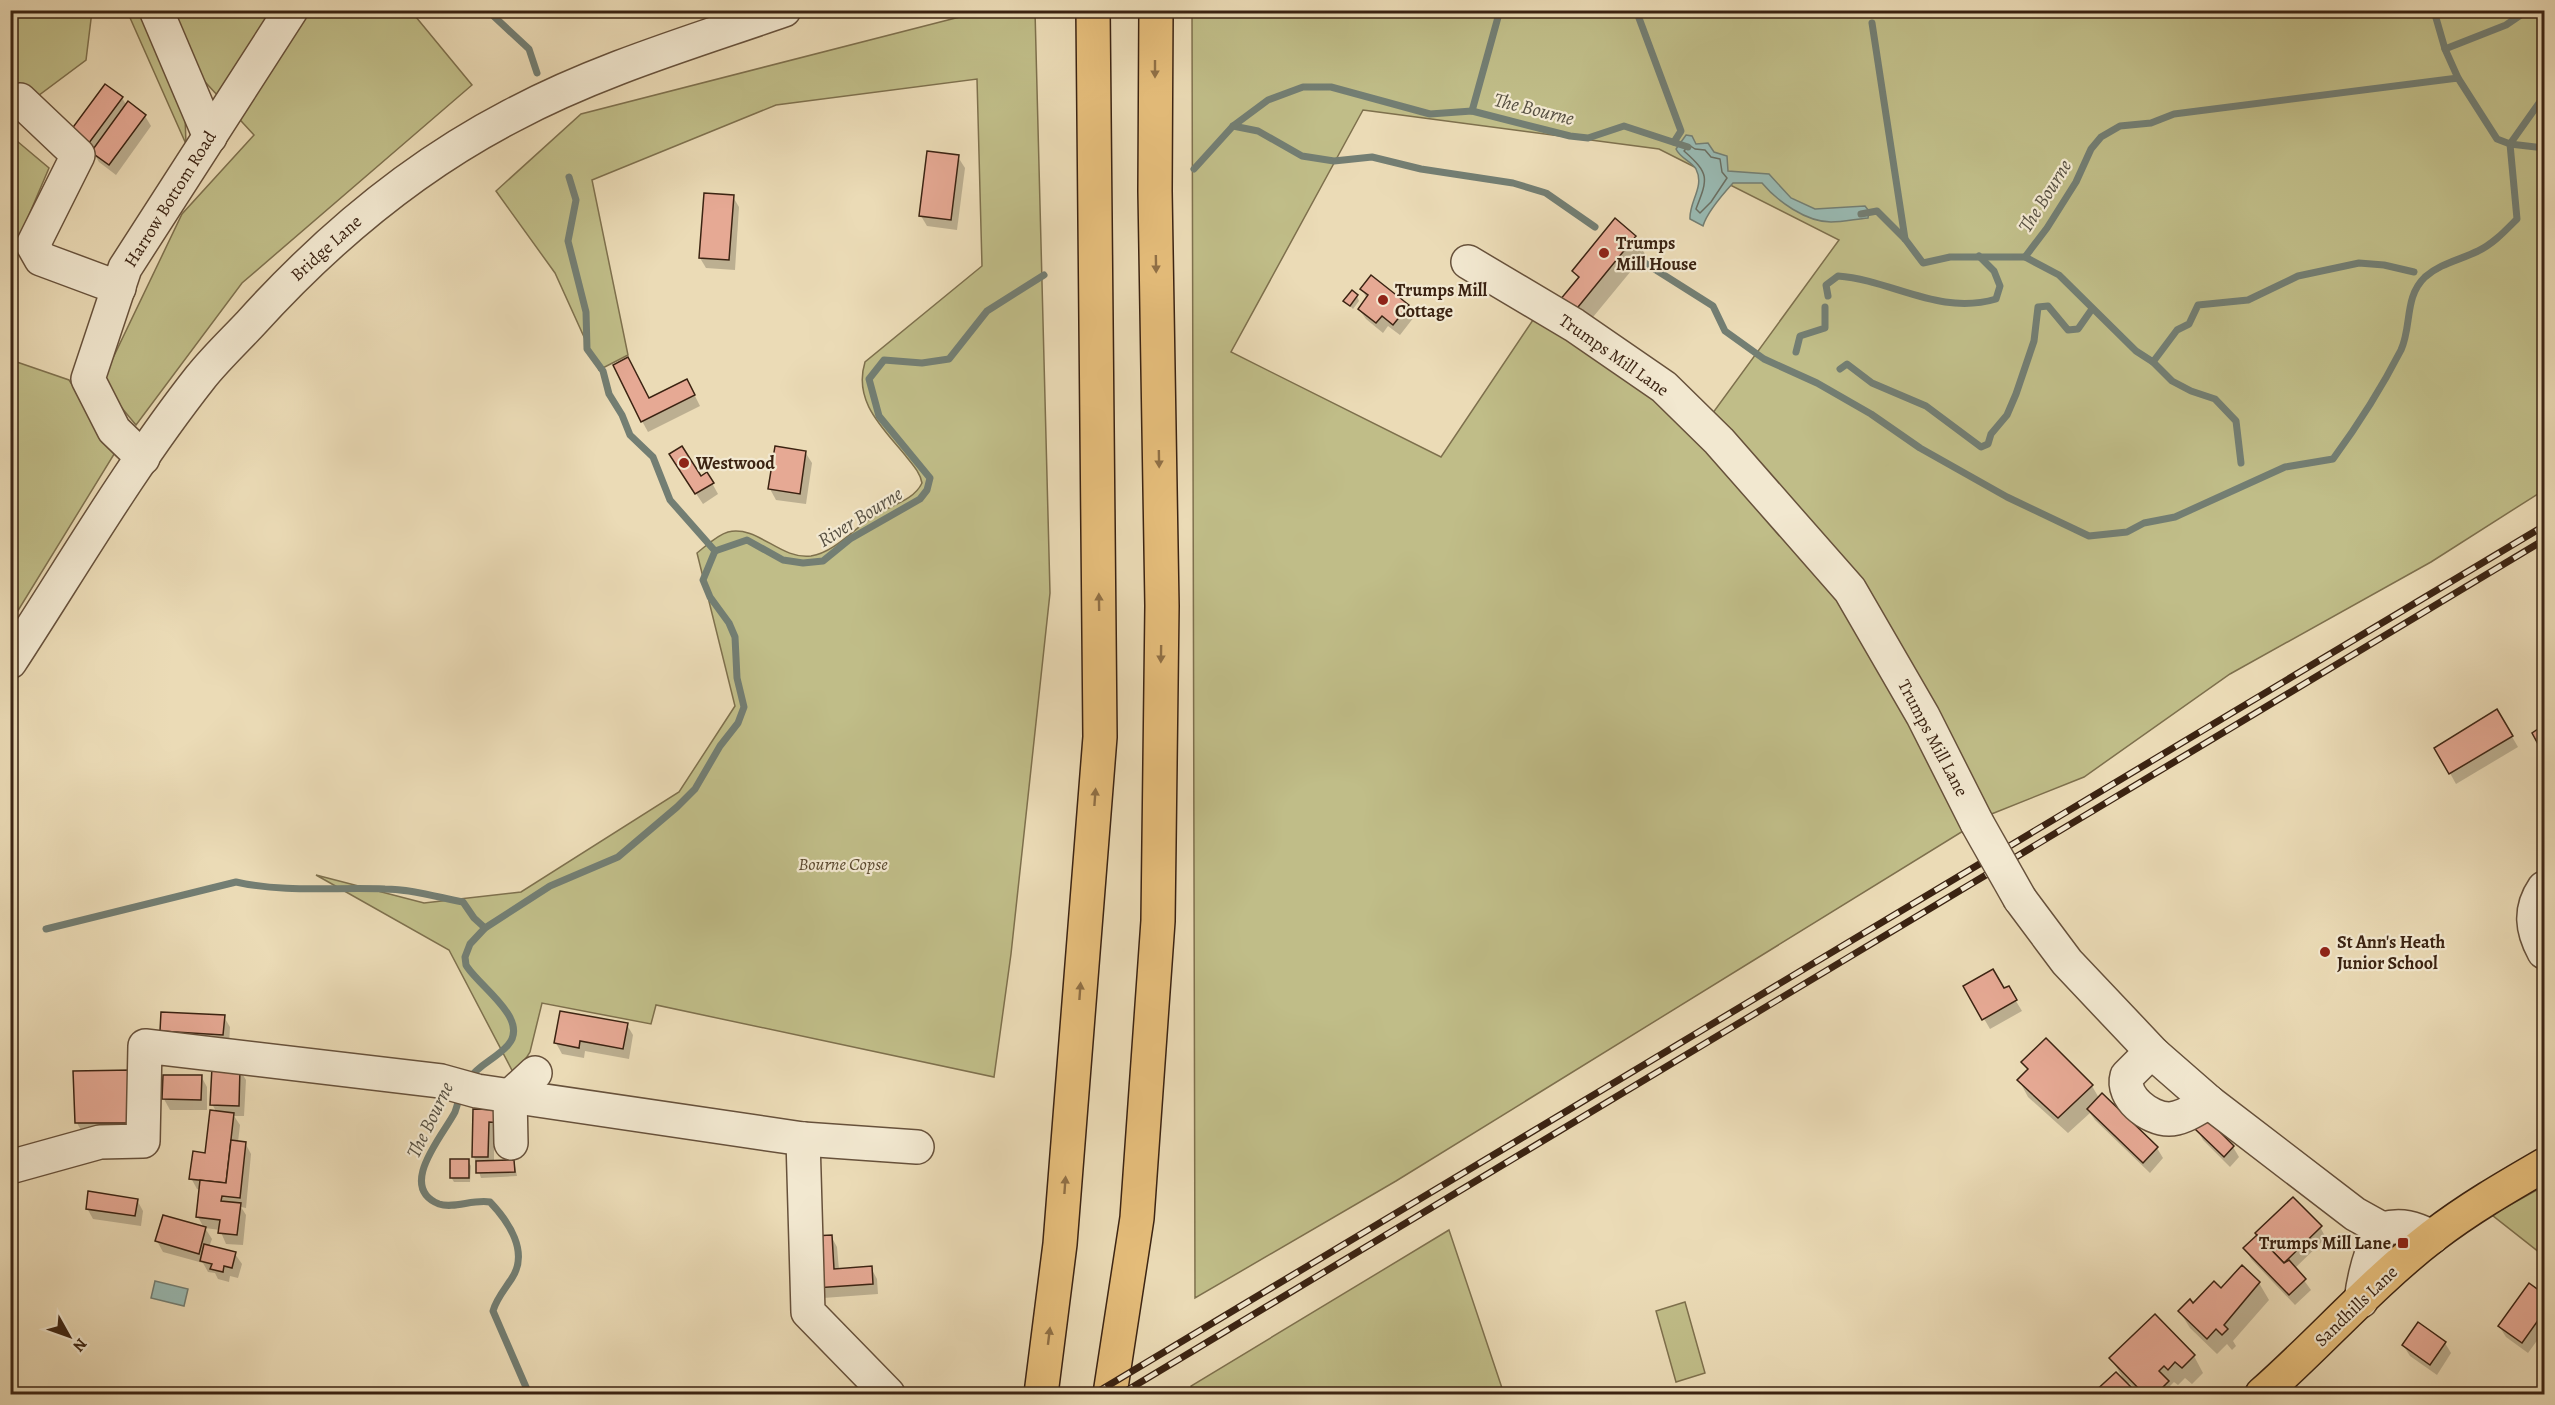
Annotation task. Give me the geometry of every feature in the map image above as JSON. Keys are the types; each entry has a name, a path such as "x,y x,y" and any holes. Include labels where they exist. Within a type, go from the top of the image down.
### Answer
{"main road":[{"path":"1041,1395 1060,1244 1100,737 1093,10"},
{"path":"1110,1395 1137,1218 1158,921 1162,606 1155,191 1156,10"},
{"name":"Sandhills Lane","path":"2262,1395 2432,1237 2483,1200 2544,1165"}],"street":[{"path":"156,10 210,137"},
{"name":"Harrow Bottom Road","path":"143,458 114,430 88,379 125,268 291,10"},
{"name":"Bridge Lane","path":"10,662 143,458 201,377 291,279 361,215 455,147 512,115 608,70 784,10"},
{"path":"21,100 78,155 33,244 41,259 119,288"},
{"name":"Trumps Mill Lane","path":"1468,262 1574,325 1664,387 1727,449 1850,590 1923,716 1977,823 2020,899 2067,962 2154,1054 2209,1102 2355,1214 2382,1229"},
{"path":"2544,888 2533,916 2534,928 2544,952"},
{"path":"10,1167 100,1142 143,1141 145,1046 441,1081 477,1091 803,1139 917,1147"},
{"path":"2154,1054 2143,1060 2127,1076 2126,1087 2137,1103 2148,1112 2170,1119 2181,1117 2209,1102"},
{"path":"511,1143 510,1096 535,1073"},
{"path":"803,1139 808,1312 888,1395"},
{"path":"2361,1301 2364,1275 2371,1251 2382,1229 2397,1225 2414,1228 2432,1237"}],"green space":[{"path":"11,11 92,11 86,60 11,116"},
{"path":"127,11 411,11 472,85 242,283 136,425 101,383 182,214 254,135 183,58 186,144"},
{"name":"Bourne Copse","path":"983,11 1035,11 1050,593 1011,954 994,1077 656,1005 651,1024 542,1003 530,1052 515,1076 449,950 316,875 424,903 521,892 679,792 735,706 697,553 720,536 728,532 739,531 749,533 789,553 800,556 820,554 869,519 914,494 922,483 915,468 872,413 866,401 862,376 865,362 982,266 977,79 776,105 592,180 628,355 599,370 555,273 496,191 581,114"},
{"path":"1192,11 2544,11 2544,490 2431,562 2230,674 2084,777 1989,815 1396,1181 1195,1298","holes":["1363,110 1659,149 1839,240 1707,421 1535,317 1441,457 1231,352"]},
{"path":"11,136 49,168 11,257"},
{"path":"11,360 69,380 116,451 11,622"},
{"path":"2544,1186 2544,1256 2492,1215"},
{"path":"1449,1230 1504,1394 1193,1394 1191,1386"},
{"path":"1685,1302 1705,1373 1676,1382 1656,1311"}],"water":[{"path":"1686,135 1692,136 1696,144 1708,143 1714,152 1727,156 1728,171 1769,174 1791,198 1815,209 1865,206 1869,211 1868,218 1836,222 1821,221 1793,209 1762,183 1733,183 1712,209 1703,226 1690,219 1699,182 1696,169 1676,149"},
{"path":"155,1281 188,1289 184,1306 151,1298"}],"building":[{"path":"105,84 123,97 86,147 68,134"},
{"path":"128,101 146,115 109,165 91,152"},
{"path":"927,151 959,155 951,220 919,216"},
{"path":"704,193 734,195 729,260 699,258"},
{"name":"Trumps Mill House","path":"1615,218 1636,236 1574,312 1559,301 1579,277 1572,271"},
{"name":"Trumps Mill Cottage","path":"1371,275 1409,305 1393,325 1382,316 1376,323 1358,309 1368,295 1360,289"},
{"path":"1352,290 1358,295 1350,306 1343,301"},
{"path":"628,357 649,398 687,379 695,395 641,422 613,365"},
{"name":"Westwood","path":"682,446 701,476 707,472 714,483 695,494 669,454"},
{"path":"775,446 806,451 800,494 768,489"},
{"path":"2497,709 2513,736 2449,774 2434,748"},
{"path":"2544,725 2544,755 2532,733"},
{"path":"1993,969 2004,988 2009,986 2017,1000 1982,1020 1963,986"},
{"path":"560,1011 628,1023 623,1049 580,1041 579,1048 554,1043"},
{"path":"161,1012 225,1015 223,1035 160,1031"},
{"path":"2046,1038 2093,1085 2058,1118 2017,1080 2028,1069 2021,1062"},
{"path":"212,1067 240,1068 239,1106 210,1105"},
{"path":"132,1070 134,1123 75,1123 73,1071"},
{"path":"163,1075 202,1075 201,1100 162,1099"},
{"path":"2102,1093 2158,1147 2143,1163 2087,1109"},
{"path":"473,1109 504,1110 504,1123 489,1122 488,1157 472,1157"},
{"path":"210,1110 234,1113 226,1183 189,1179 193,1151 205,1153"},
{"path":"2206,1118 2234,1146 2224,1157 2195,1129"},
{"path":"231,1140 246,1142 240,1198 222,1196 221,1201 241,1203 237,1235 218,1233 220,1220 196,1217 200,1180 226,1183"},
{"path":"450,1159 469,1159 469,1178 450,1178"},
{"path":"514,1160 515,1172 476,1173 476,1161"},
{"path":"88,1191 138,1199 135,1216 86,1209"},
{"path":"2293,1197 2322,1226 2284,1263 2255,1233"},
{"path":"163,1215 206,1227 199,1254 155,1241"},
{"path":"832,1235 834,1269 872,1266 873,1284 815,1288 812,1236"},
{"path":"2257,1235 2284,1263 2289,1260 2306,1279 2289,1295 2243,1248"},
{"path":"204,1244 236,1252 232,1268 224,1266 223,1272 210,1269 212,1264 200,1261"},
{"path":"2242,1265 2260,1282 2224,1325 2228,1329 2222,1335 2216,1329 2207,1339 2178,1311 2190,1299 2193,1303 2214,1281 2221,1288"},
{"path":"2529,1283 2544,1294 2544,1312 2522,1343 2498,1326"},
{"path":"2155,1314 2195,1355 2182,1368 2175,1362 2168,1370 2164,1366 2159,1371 2169,1381 2156,1394 2144,1394 2109,1358"},
{"path":"2418,1322 2446,1342 2430,1365 2402,1345"},
{"path":"2116,1372 2138,1394 2092,1394"}],"waterway":[{"path":"487,10 529,49 537,73"},
{"path":"1472,111 1500,10"},
{"path":"1636,10 1681,131 1674,142"},
{"path":"2458,78 2445,49 2506,25 2528,10"},
{"path":"2434,11 2445,49"},
{"path":"1872,23 1905,239"},
{"name":"The Bourne","path":"1861,214 1877,211 1905,239 1923,263 1950,257 2025,257 2047,228 2076,182 2091,149 2101,137 2120,126 2151,123 2174,114 2458,78 2497,139 2510,144 2544,96"},
{"name":"The Bourne","path":"1194,169 1233,126 1268,100 1303,87 1331,87 1430,114 1472,111 1570,136 1588,138 1624,126 1688,147"},
{"name":"The Bourne","path":"1233,126 1258,131 1302,156 1334,161 1372,157 1421,169 1513,183 1546,193 1595,227"},
{"name":"The Bourne","path":"1637,258 1713,306 1725,331 1764,359 1817,383 1871,414 1920,448 2007,497 2089,536 2127,532 2144,523 2175,517 2285,467 2333,459 2369,406 2401,350 2411,303 2418,285 2438,268 2489,245 2517,219 2510,144 2544,148"},
{"path":"569,177 576,200 568,241 586,312 587,349 603,371 609,394 622,415 630,435 653,457 670,500 715,551"},
{"path":"1828,296 1826,285 1838,276 1955,303 1975,303 1996,299 2000,286 1994,271 1979,256"},
{"path":"2025,257 2059,275 2136,351 2153,362 2177,330 2189,324 2198,305 2248,300 2298,276 2359,263 2384,265 2414,272"},
{"name":"River Bourne","path":"715,551 747,540 783,560 803,563 823,561 850,539 920,499 927,490 930,478 879,416 869,379 884,360 922,363 949,359 987,311 1044,275"},
{"path":"1840,369 1847,364 1872,383 1926,406 1981,447 1988,444 1991,434 2007,415 2016,394 2034,341 2038,307 2048,306 2068,330 2078,329 2092,309"},
{"path":"1796,352 1800,336 1825,328 1825,307"},
{"path":"2153,362 2172,381 2191,391 2215,399 2236,421 2241,463"},
{"name":"The Bourne","path":"469,1079 503,1050 513,1035 513,1024 508,1014 466,965 465,957 470,944 485,928 550,886 618,857 695,789 720,746 738,723 744,707 737,678 735,637 729,623 710,597 703,580 715,551"},
{"name":"The Bourne","path":"46,929 236,882 291,889 395,889 414,892 463,902 474,918 485,928"},
{"name":"The Bourne","path":"460,1094 455,1112 427,1160 422,1173 422,1186 427,1196 439,1204 490,1202 510,1228 518,1248 517,1268 498,1298 493,1311 529,1394"}],"railway":[{"path":"1094,1394 2544,526"},
{"path":"1121,1394 2544,540"}],"place":[{"name":"Trumps Mill House","path":"1604,253"},
{"name":"Trumps Mill Cottage","path":"1383,300"},
{"name":"Westwood","path":"684,463"},
{"name":"St Ann's Heath Junior School","path":"2325,952"},
{"name":"Trumps Mill Lane","path":"2403,1243"}]}
